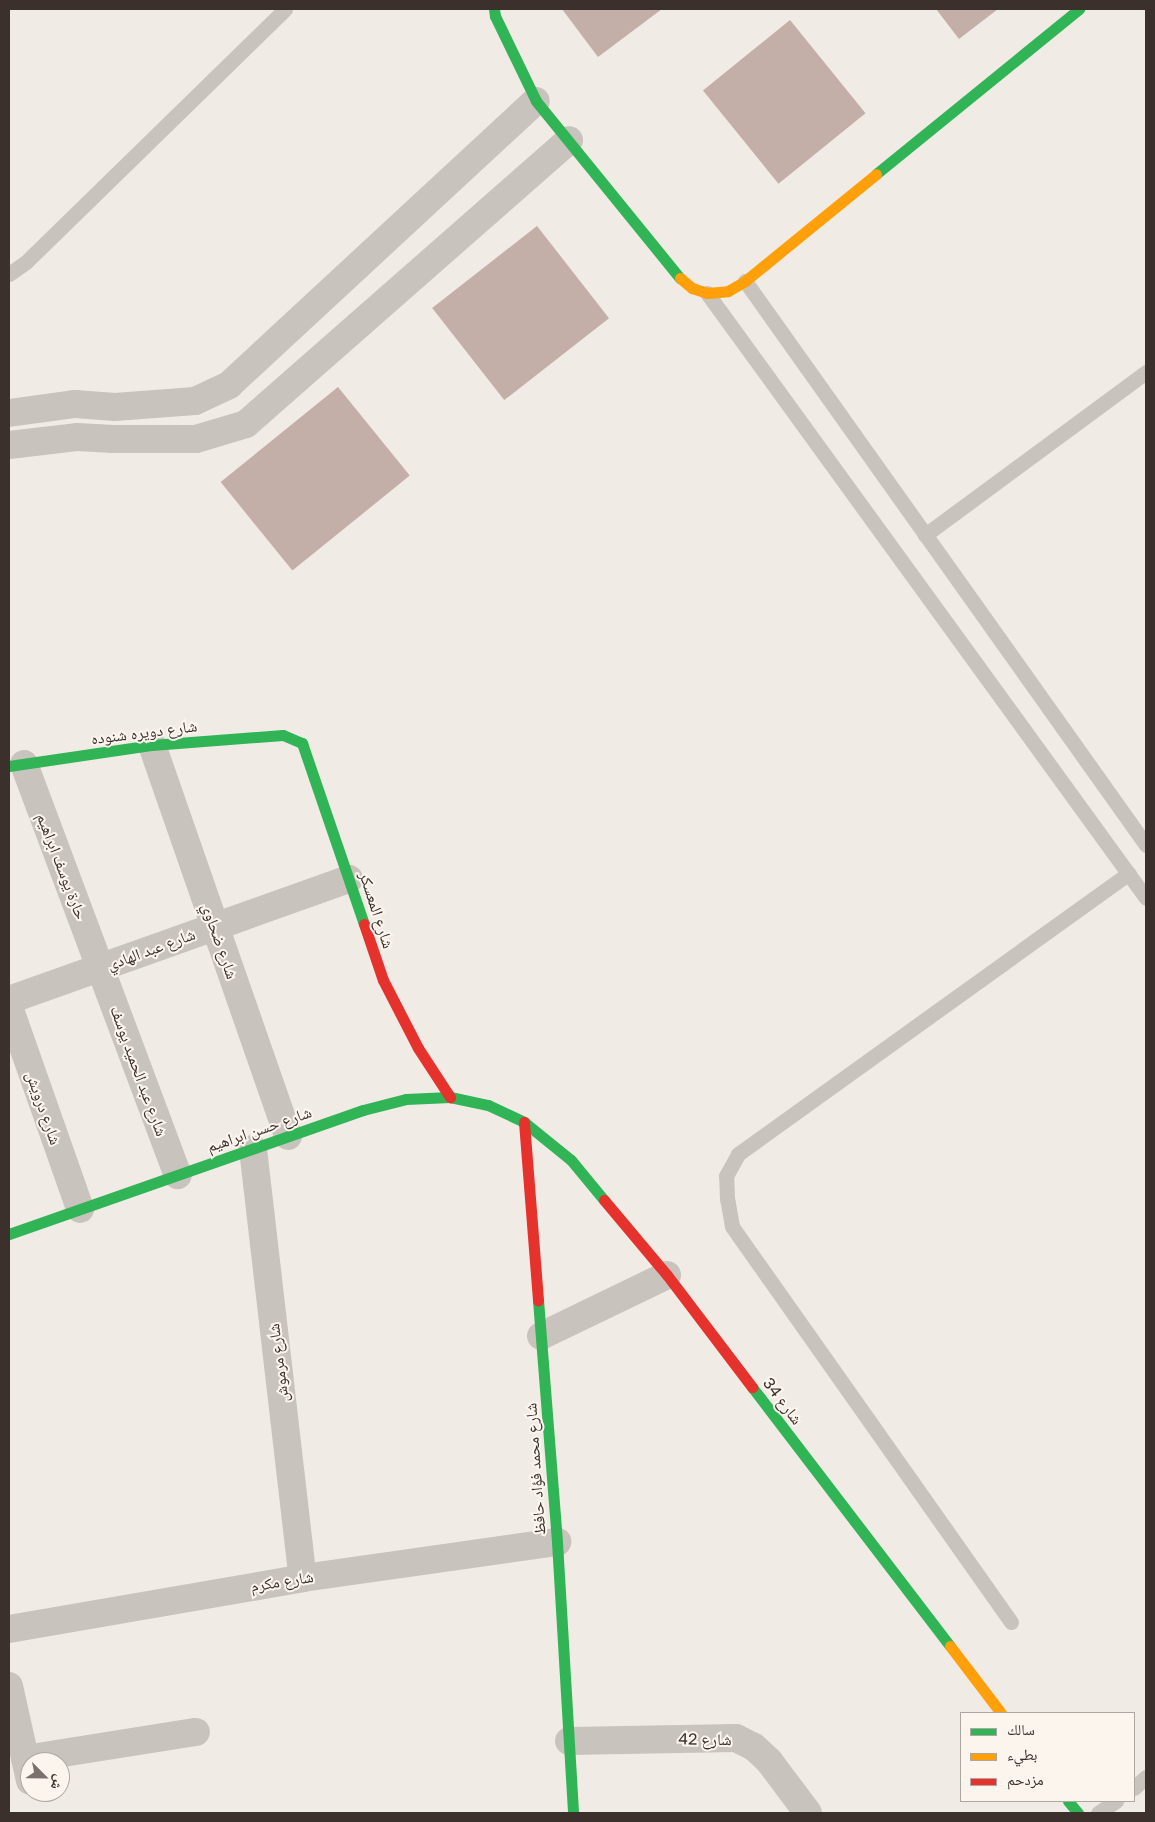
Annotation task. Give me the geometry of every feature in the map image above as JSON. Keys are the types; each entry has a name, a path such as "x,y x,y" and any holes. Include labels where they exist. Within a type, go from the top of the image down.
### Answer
{"street":[{"path":"494,9 494,16 536,101 679,277 692,288 707,293 728,291 745,280 1079,9"},
{"path":"9,412 76,404 115,407 195,401 228,385 536,101"},
{"path":"9,445 76,437 196,439 246,424 569,140"},
{"name":"شارع دويره شنوده","path":"16,765 152,745 283,736"},
{"name":"شارع المعسكر","path":"283,736 302,743 306,751 383,980 418,1048 450,1097"},
{"name":"شارع ضحاوي","path":"152,745 288,1136"},
{"name":"حارة يوسف ابراهيم","path":"16,765 101,967"},
{"name":"شارع عبد الهادي","path":"9,1000 349,879"},
{"name":"شارع عبد الحميد يوسف","path":"101,967 178,1175"},
{"name":"شارع درويش","path":"9,1007 80,1209"},
{"name":"شارع حسن ابراهيم","path":"9,1234 363,1110 406,1099 450,1097 488,1106 524,1122"},
{"name":"شارع 34","path":"524,1122 570,1160 667,1275 1000,1712"},
{"name":"شارع محمد فؤاد حافظ","path":"524,1122 557,1542 573,1813"},
{"name":"شارع مرموش","path":"253,1149 303,1578"},
{"path":"541,1336 667,1275"},
{"name":"شارع مكرم","path":"9,1629 303,1578 557,1542"},
{"path":"9,1686 23,1752"},
{"path":"70,1770 196,1732"},
{"name":"شارع 42","path":"569,1742 736,1738 754,1747 769,1761 808,1813"},
{"path":"1069,1802 1078,1813"}],"lane":[{"path":"9,274 26,262 285,9"},
{"path":"745,280 1146,845"},
{"path":"707,293 1146,898"},
{"path":"925,535 1146,372"},
{"path":"1011,1622 732,1226 727,1199 726,1176 738,1154 1128,873"},
{"path":"1135,1787 1146,1777"},
{"path":"1098,1813 1114,1802"}],"building":[{"path":"562,9 662,9 598,57"},
{"path":"936,9 998,9 959,39"},
{"path":"790,20 866,113 778,184 703,90"},
{"path":"537,226 609,318 504,400 432,308"},
{"path":"338,387 410,476 292,571 221,482"}],"traffic: fast":[{"path":"494,9 495,16 536,101 680,278"},
{"path":"876,174 1079,9"},
{"path":"9,766 152,745 283,735 302,743 364,924"},
{"path":"9,1234 363,1110 406,1099 450,1097 488,1105 524,1122 571,1160 604,1200"},
{"path":"538,1300 557,1542 573,1813"},
{"path":"752,1387 950,1646"},
{"path":"1069,1802 1078,1813"}],"traffic: slow":[{"path":"680,278 692,288 707,293 728,291 745,281 876,174"},
{"path":"950,1646 1000,1712"}],"traffic: jam":[{"path":"364,924 383,980 418,1048 450,1097"},
{"path":"524,1122 538,1300"},
{"path":"604,1200 667,1275 752,1387"}]}
